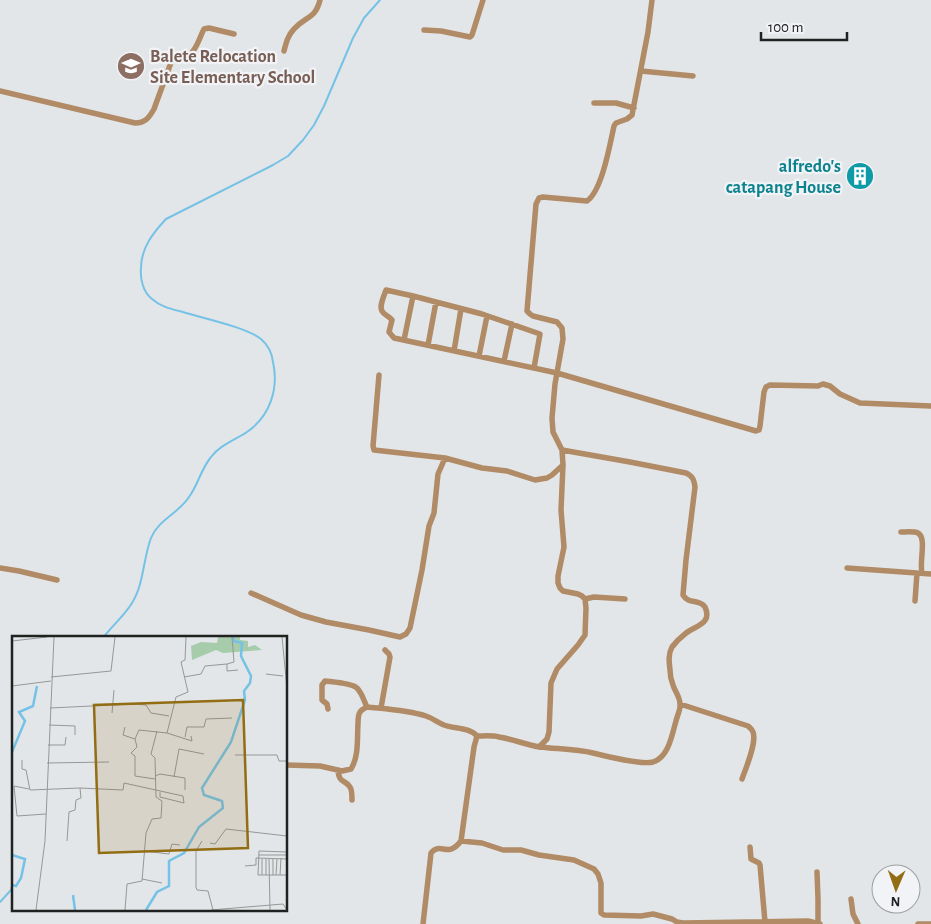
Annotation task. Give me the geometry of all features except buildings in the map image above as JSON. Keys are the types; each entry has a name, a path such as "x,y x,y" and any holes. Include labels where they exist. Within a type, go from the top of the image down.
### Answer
{"street":[{"path":"284,51 290,33 296,26 317,11 320,0"},
{"path":"424,30 441,31 470,38 483,0"},
{"path":"625,599 594,597 585,599 578,594 563,592 558,583 564,547 561,510 563,465 562,450 552,425 552,409 563,339 562,328 557,322 533,316 528,311 537,200 543,196 587,201 590,198 600,180 614,126 618,121 630,118 632,115 648,32 652,0"},
{"path":"0,91 140,123 150,116 154,109 172,58 186,56 191,53 204,29 209,28 234,34"},
{"path":"641,71 693,76"},
{"path":"594,103 616,103 634,108"},
{"path":"534,368 540,334 487,316 386,290 381,306 384,314 392,320 390,332 394,338 557,373 756,430 759,430 760,426 764,392 766,387 770,385 818,386 823,384 860,403 931,406"},
{"path":"404,340 413,296"},
{"path":"428,345 436,302"},
{"path":"454,351 461,309"},
{"path":"479,356 487,316"},
{"path":"504,362 512,324"},
{"path":"379,375 374,450 445,458 482,468 506,471 535,480 547,478 563,465"},
{"path":"288,765 320,766 342,771 351,769 354,764 358,719 360,712 367,707 425,716 444,725 470,731 476,736 499,736 540,747 591,752 644,763 653,762 660,758 670,743 680,704 672,684 670,652 679,639 704,622 707,612 703,604 686,599 683,595 695,487 694,480 691,475 562,450"},
{"path":"251,593 310,618 400,637 406,634 410,628 422,570 428,526 434,514 438,474 445,458"},
{"path":"901,532 916,532 923,537 915,601"},
{"path":"0,568 57,580"},
{"path":"847,568 931,574"},
{"path":"540,747 547,739 549,732 551,683 554,675 562,662 585,635 585,599"},
{"path":"381,708 390,657 385,650"},
{"path":"328,709 327,704 322,700 322,685 325,681 355,687 367,707"},
{"path":"680,704 748,726 753,730 754,738 742,779"},
{"path":"423,924 431,853 439,848 452,850 461,841 476,736"},
{"path":"338,770 340,780 351,788 352,800"},
{"path":"461,841 482,843 503,850 521,850 539,855 574,860 594,869 598,874 601,883 601,913 604,915 640,916 653,914 683,923 808,921 819,924 817,872"},
{"path":"750,848 752,859 760,865 765,922"},
{"path":"851,899 853,914 858,924"},
{"path":"918,924 931,924"}],"waterway":[{"path":"105,636 126,612 136,596 148,546 158,526 185,503 215,453 247,432 262,418 271,401 275,382 272,356 268,347 261,339 235,327 166,307 155,302 149,296 144,289 141,276 145,247 152,235 166,219 288,156 314,125 353,38 364,18 380,0"},
{"path":"0,902 12,886"}],"place":[{"name":"Balete Relocation Site Elementary School","path":"131,66"},
{"name":"alfredo's catapang House","path":"860,176"}]}
